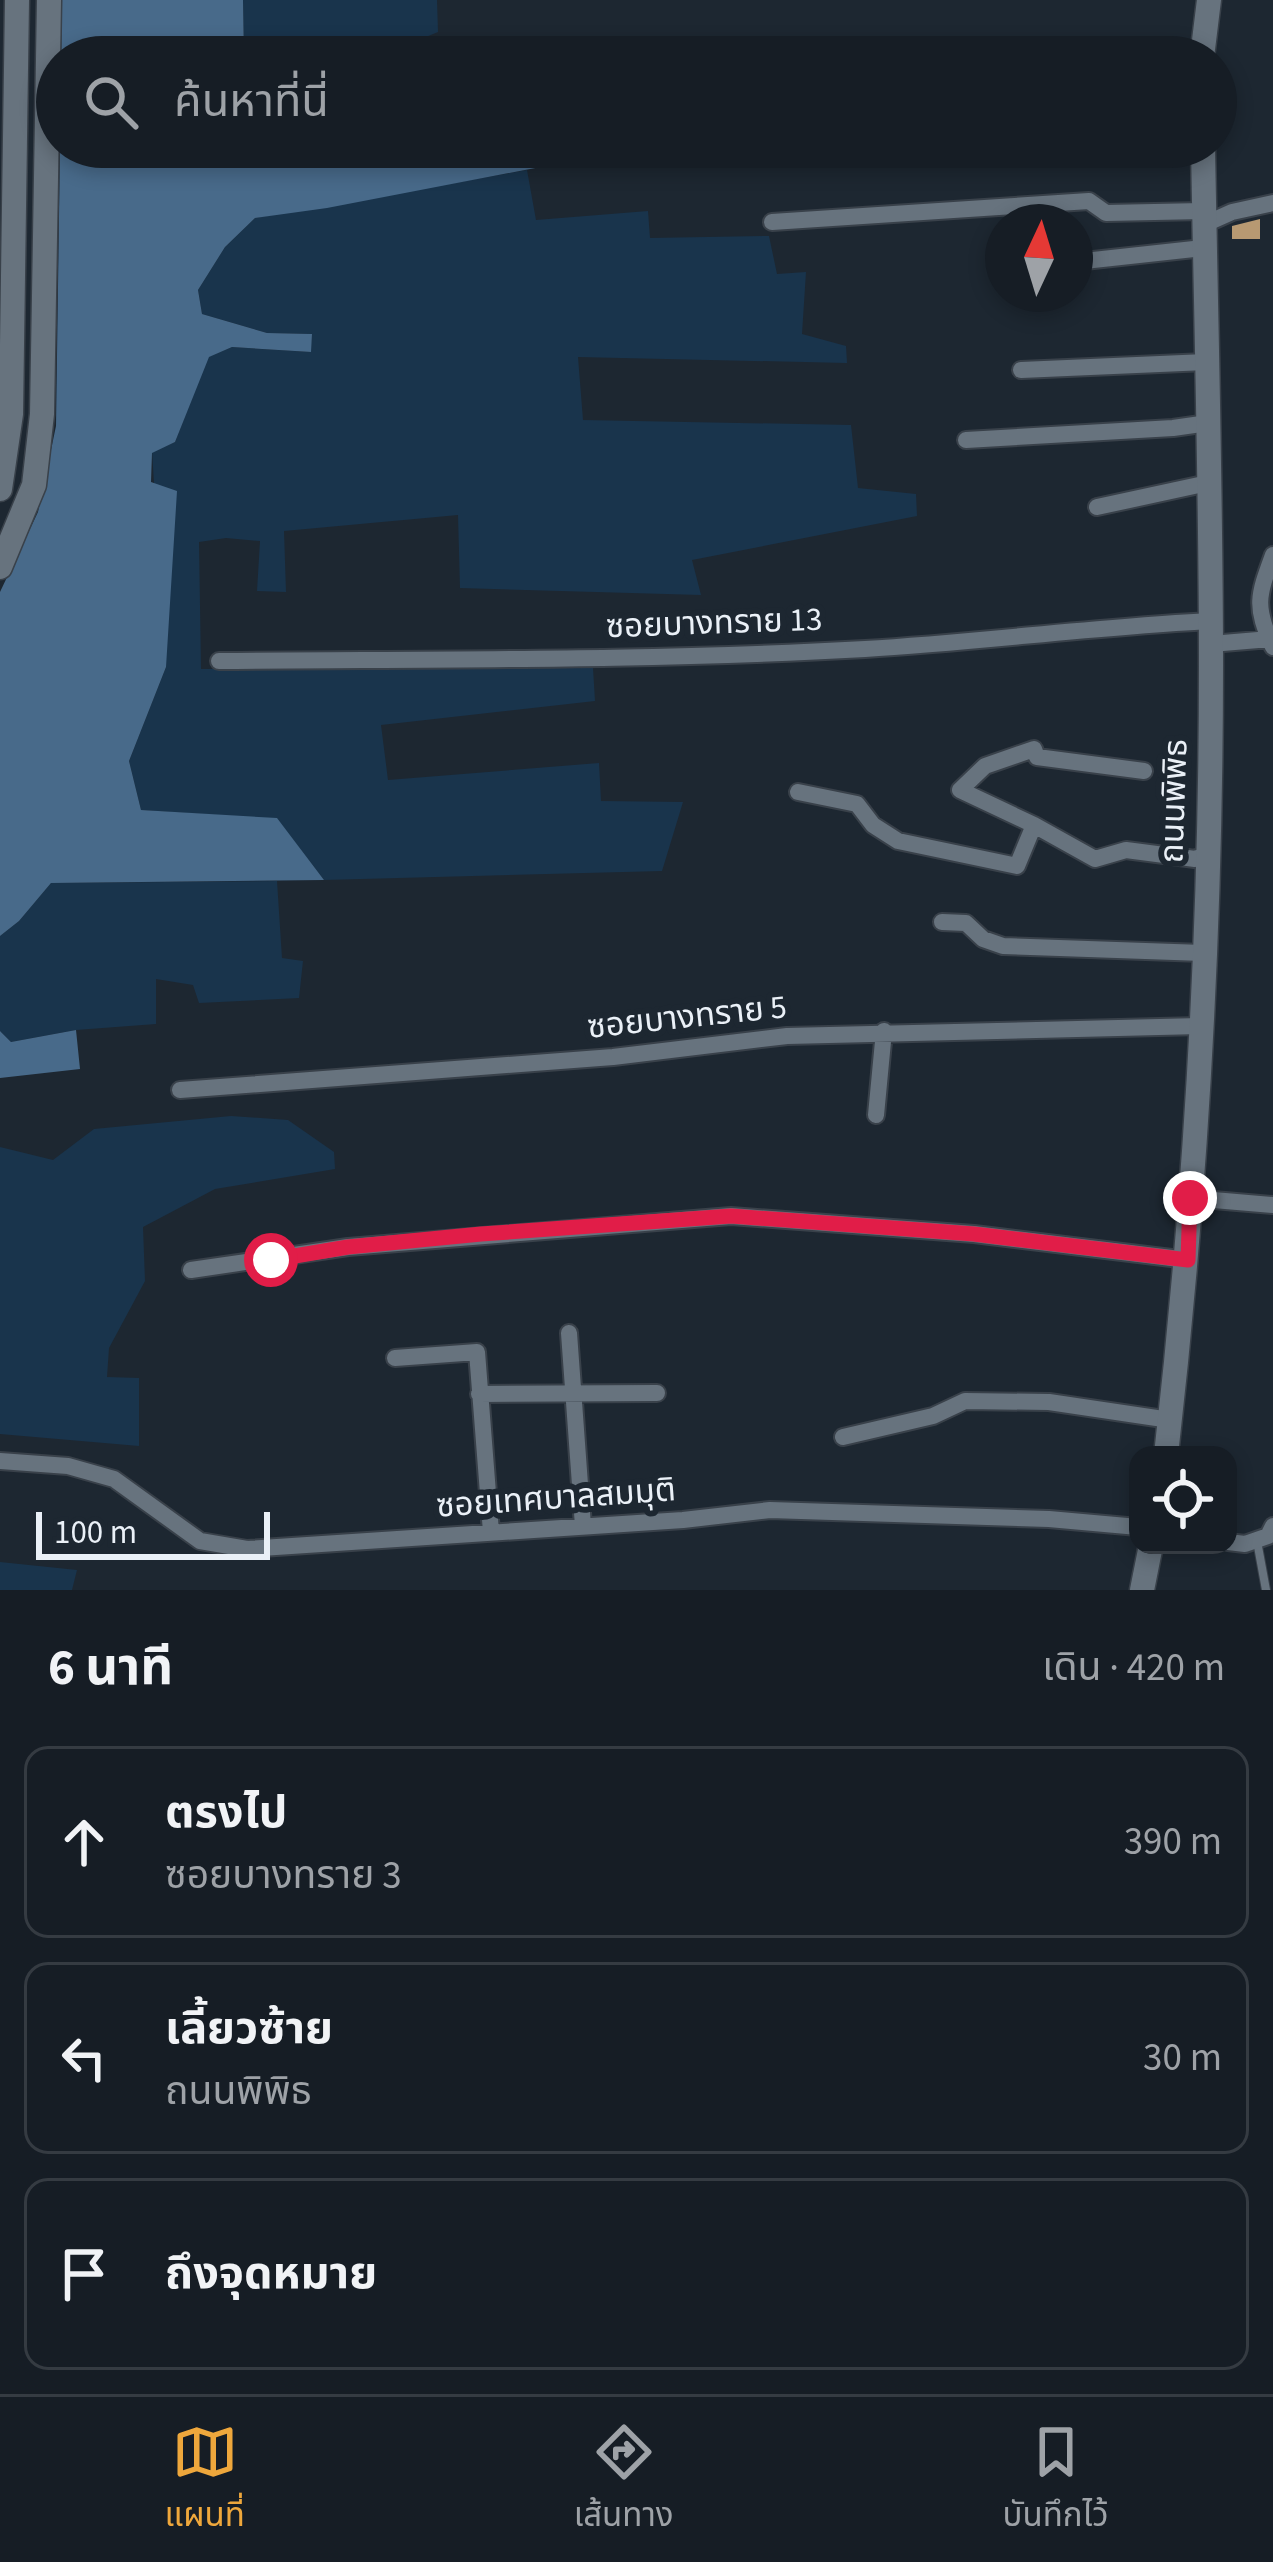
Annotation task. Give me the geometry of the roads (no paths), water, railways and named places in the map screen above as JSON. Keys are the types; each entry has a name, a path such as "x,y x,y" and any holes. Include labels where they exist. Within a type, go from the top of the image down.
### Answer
{"street":[{"path":"0,489 11,414 17,0"},
{"path":"48,36 49,0"},
{"path":"1203,36 1206,4"},
{"path":"0,567 34,485 42,414 46,168"},
{"name":"ถนนพิพิธ","path":"1167,1446 1188,1260 1206,855 1210,632 1202,168"},
{"path":"772,223 1089,201 1106,213 1203,228"},
{"path":"1093,257 1203,228 1232,212 1273,203"},
{"path":"1022,370 1206,362"},
{"path":"966,440 1208,423"},
{"path":"1097,507 1208,483"},
{"path":"1271,643 1259,618 1258,595 1273,555"},
{"name":"ซอยบางทราย 13","path":"219,661 868,649 1084,628 1210,632 1271,643"},
{"path":"1144,771 1036,757 1034,749 985,766 960,790 1095,859 1126,850 1195,859 1206,855"},
{"path":"798,792 857,804 873,824 898,842 1017,866 1034,825"},
{"path":"942,922 966,923 982,939 1003,946 1203,952"},
{"name":"ซอยบางทราย 5","path":"180,1090 613,1057 787,1036 1200,1027"},
{"path":"876,1115 884,1031"},
{"path":"1190,1198 1273,1205"},
{"path":"191,1270 392,1242 731,1216 974,1234 1188,1260"},
{"path":"569,1333 583,1526"},
{"path":"395,1358 477,1352 491,1532"},
{"path":"479,1394 657,1393"},
{"path":"843,1437 933,1416 964,1401 1049,1402 1170,1420"},
{"name":"ซอยเทศบาลสมมุติ","path":"0,1461 68,1466 114,1479 200,1541 248,1549 770,1510 1049,1519 1129,1527"},
{"path":"1237,1543 1268,1536 1273,1526"},
{"path":"1142,1590 1149,1554"}],"lane":[{"path":"1257,1540 1266,1590"}]}
